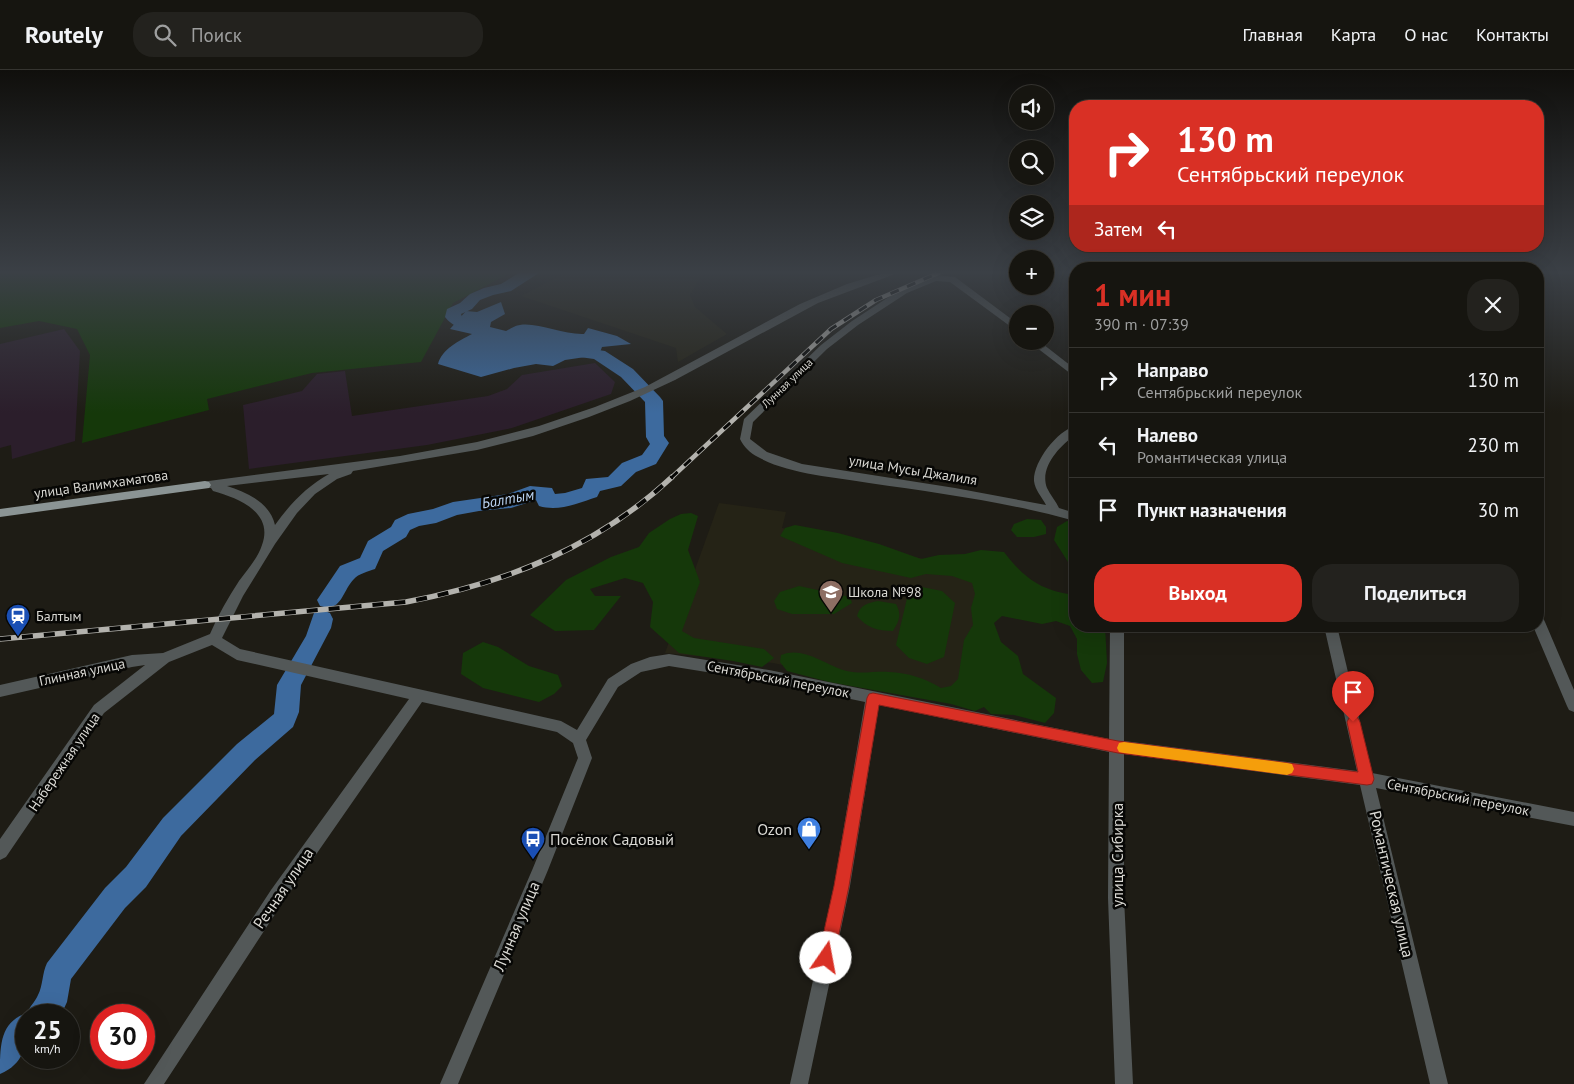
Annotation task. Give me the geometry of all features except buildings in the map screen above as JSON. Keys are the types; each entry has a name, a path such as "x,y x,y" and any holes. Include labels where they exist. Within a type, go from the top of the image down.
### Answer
{"main road":[{"name":"улица Валимхаматова","path":"0,513 205,486"}],"street":[{"path":"205,486 366,465 455,450 516,436 569,420 627,398 666,380 781,318"},
{"name":"Лунная улица","path":"748,445 745,439 748,421 824,347 861,318"},
{"path":"1044,350 1069,369"},
{"path":"1054,511 1053,503 1041,487 1039,477 1052,453 1069,435"},
{"name":"улица Мусы Джалиля","path":"748,445 763,455 800,468 901,483 1069,515"},
{"path":"366,465 341,474 307,493 295,505 269,543 222,620 215,638 218,643 237,654 561,727 579,739"},
{"path":"205,486 229,490 254,502 263,511 267,521 269,543"},
{"name":"улица Сибирка","path":"1117,632 1116,898 1124,1084"},
{"name":"Романтическая улица","path":"1331,632 1439,1084"},
{"path":"1542,632 1574,706"},
{"name":"Набережная улица","path":"0,852 99,709 164,658 215,638"},
{"name":"Глинная улица","path":"0,691 132,661 164,658"},
{"name":"Сентябрьский переулок","path":"579,739 613,683 636,668 650,663 669,660 767,676 1118,747 1367,779 1574,819"},
{"name":"Речная улица","path":"153,1084 277,896 419,695"},
{"path":"799,1084 842,886 873,698"},
{"name":"Лунная улица","path":"449,1084 540,870 585,758 579,739"}],"shaded area":[{"path":"588,318 708,318 727,334 678,362 676,348"},
{"path":"64,329 80,351 75,441 12,459 11,445 0,448 0,344"},
{"path":"595,363 615,382 611,394 512,428 427,445 249,469 243,405 302,391 317,374 345,371 352,416 488,396 507,389 522,375"},
{"name":"Школа №98","path":"719,503 786,512 782,528 988,573 973,704 773,663 665,653"}],"green space":[{"path":"0,318 445,318 421,362 312,373 207,399 209,410 82,443 90,355 77,329 39,321 0,328"},
{"path":"691,513 698,516 688,550 700,582 682,631 694,638 764,649 774,658 762,667 679,653 650,627 653,602 643,583 625,578 590,589 595,596 621,596 594,630 555,631 530,615 566,580 611,557 639,547 649,533 670,519 681,514"},
{"path":"1027,519 1041,520 1046,527 1046,534 1034,537 1017,537 1011,530 1014,524"},
{"path":"1069,521 1069,564 1054,540 1057,527"},
{"path":"795,525 838,533 879,544 921,559 939,555 965,554 981,550 1004,552 1034,582 1052,590 1069,594 1069,626 1056,621 1042,624 1002,616 994,623 1001,642 1018,656 1023,674 1056,698 1054,713 1045,723 1014,715 991,714 984,707 975,711 951,704 829,682 787,671 780,662 781,655 797,653 812,656 843,670 860,673 889,672 903,674 923,679 941,688 951,686 958,679 964,640 973,625 971,608 975,594 972,583 952,576 926,574 911,578 842,563 780,536 785,528"},
{"path":"799,586 850,597 852,603 834,614 792,614 777,609 774,601 780,592"},
{"path":"922,587 942,591 955,603 944,657 927,664 909,658 896,645 908,594"},
{"path":"878,601 896,604 899,618 893,631 873,628 857,616 864,605"},
{"path":"1073,632 1105,632 1107,663 1103,682 1092,683 1081,670 1077,654 1077,639"},
{"path":"483,642 498,647 529,666 558,675 562,686 554,694 539,702 483,688 461,674 463,653"}],"water":[{"path":"459,318 497,318 491,322 490,327 506,331 517,326 527,325 576,334 584,334 588,328 617,336 631,344 602,347 599,355 565,360 553,366 536,364 481,377 438,364 447,350 472,334 450,329"}],"waterway":[{"name":"Балтым","path":"454,318 481,330"},
{"name":"Балтым","path":"328,600 347,572 368,563 375,546 399,532 402,525 415,519 436,516 453,509 479,504 511,501 530,493 545,493 546,501 566,500 590,492 593,484 614,481 629,468 651,457 660,443 655,437 654,401 627,373 599,355 571,351"},
{"name":"Балтым","path":"50,1004 57,973 115,898 136,877 172,827 246,752 284,720 287,712 289,685 297,668 312,645 322,619"},
{"name":"Балтым","path":"0,1058 15,1037"}],"railway":[{"path":"671,478 831,329 848,318"},
{"path":"0,639 406,602 443,594 514,573 548,559 613,523 643,502 672,477"}],"slow traffic":[{"path":"1124,748 1287,769"}],"place":[{"name":"Школа №98","path":"831,613"},
{"name":"Балтым","path":"18,637"},
{"name":"Ozon","path":"809,850"},
{"name":"Посёлок Садовый","path":"533,860"}],"route":[{"path":"826,958 842,886 873,698 1065,738 1118,747 1367,779 1353,722"}]}
